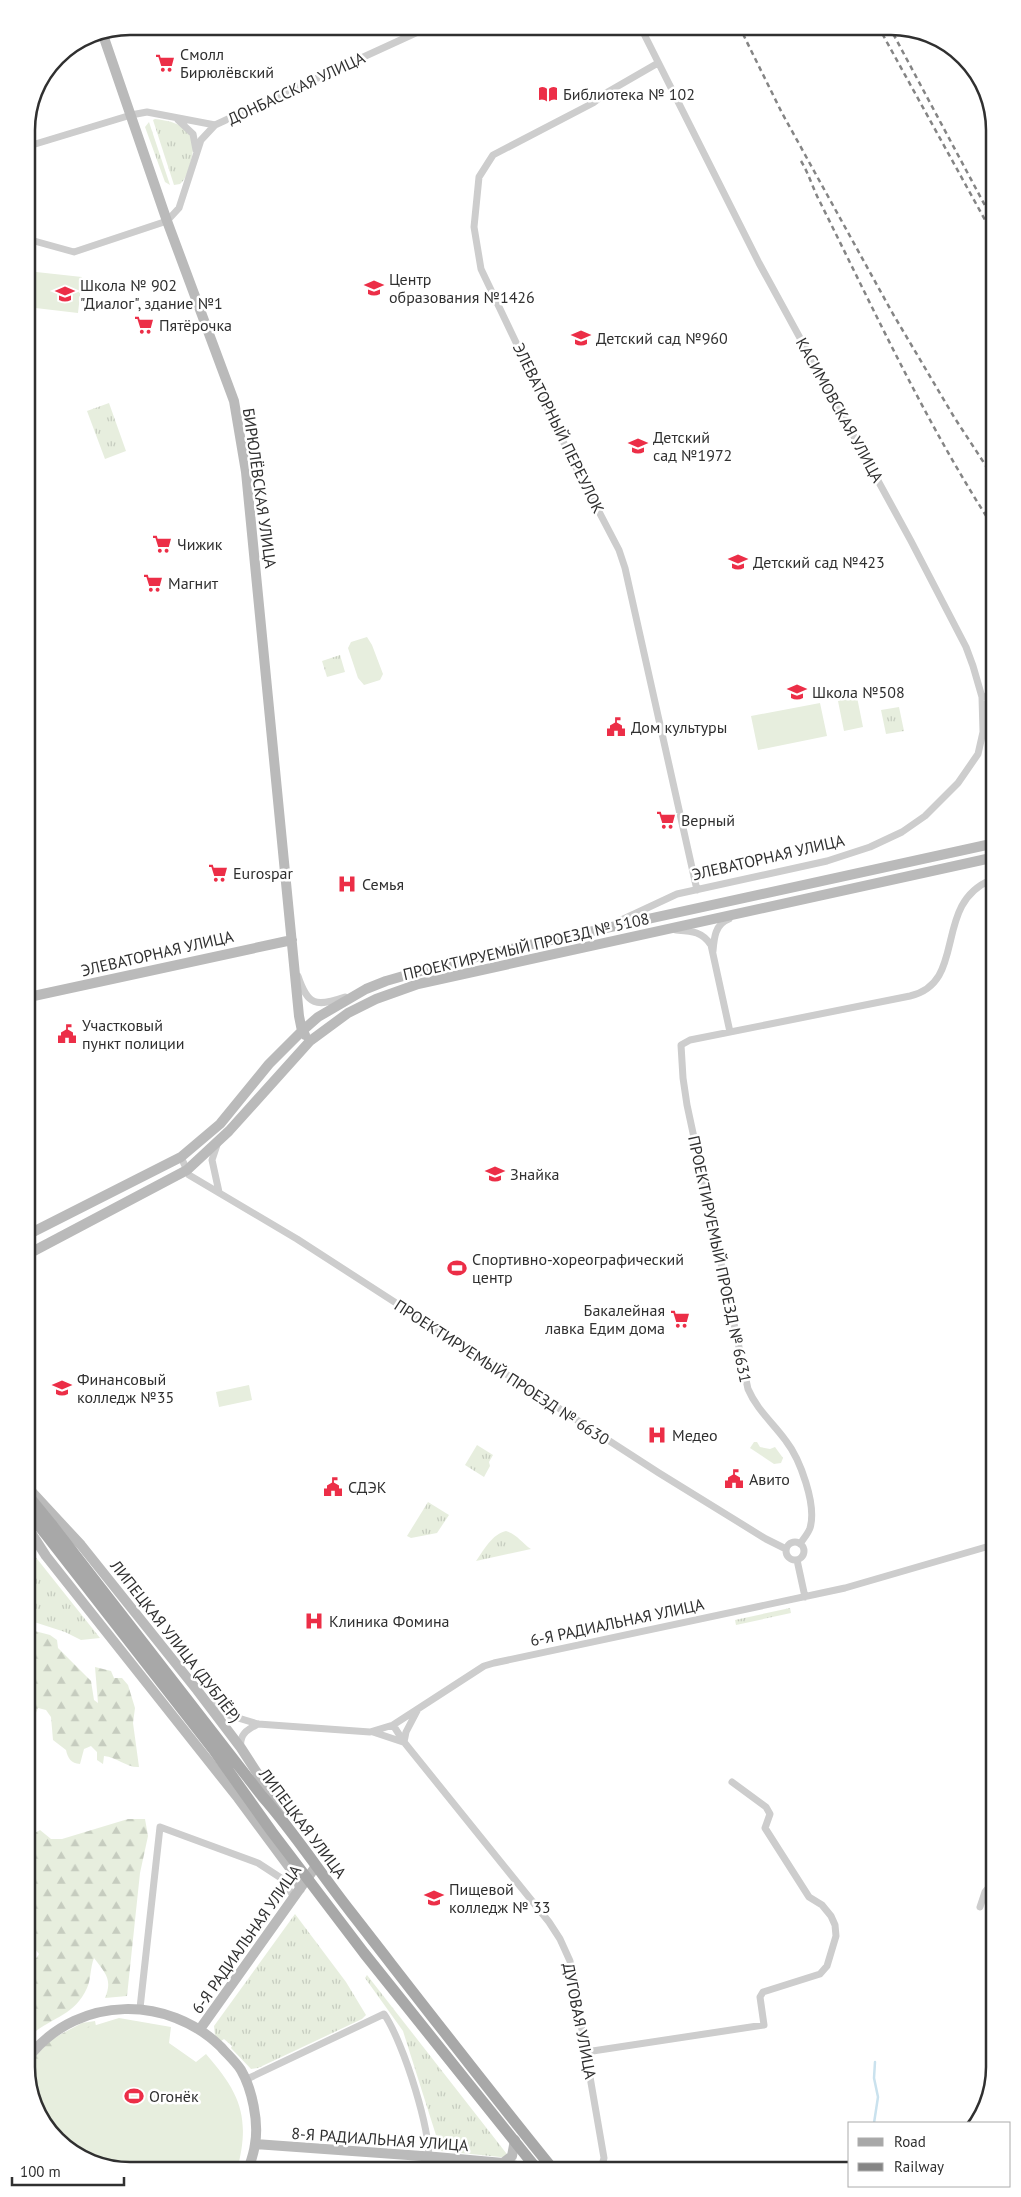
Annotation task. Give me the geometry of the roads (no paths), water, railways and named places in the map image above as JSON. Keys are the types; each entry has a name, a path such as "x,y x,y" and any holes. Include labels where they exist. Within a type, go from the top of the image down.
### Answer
{"main road":[{"name":"БИРЮЛЁВСКАЯ УЛИЦА","path":"104,39 234,401 246,472 298,1016 302,1031"},
{"name":"ПРОЕКТИРУЕМЫЙ ПРОЕЗД № 5108","path":"35,1231 181,1158 220,1124 254,1084 268,1064 302,1031 318,1017 366,989 398,976 431,968 986,845"},
{"name":"ПРОЕКТИРУЕМЫЙ ПРОЕЗД № 5108","path":"35,1250 187,1170 218,1142 310,1041 348,1013 376,999 418,984 986,859"},
{"name":"ЭЛЕВАТОРНАЯ УЛИЦА","path":"35,996 292,940"},
{"path":"302,1031 310,1041"},
{"name":"ЛИПЕЦКАЯ УЛИЦА (ДУБЛЁР)","path":"35,1506 42,1528 46,1556 238,1798 298,1879 297,1893"},
{"name":"ЛИПЕЦКАЯ УЛИЦА","path":"35,1510 42,1528 213,1749 272,1832 364,1953 532,2162"},
{"name":"ЛИПЕЦКАЯ УЛИЦА (ДУБЛЁР)","path":"42,1528 81,1545 241,1748 274,1798 284,1821"},
{"name":"ЛИПЕЦКАЯ УЛИЦА","path":"42,1528 284,1821 316,1866 547,2162"},
{"name":"ЛИПЕЦКАЯ УЛИЦА (ДУБЛЁР)","path":"238,1798 272,1832"},
{"name":"6-Я РАДИАЛЬНАЯ УЛИЦА","path":"200,2029 316,1866"},
{"path":"35,2050 55,2030 97,2012 123,2008 140,2008 174,2017 200,2029 240,2068 245,2080 254,2117 255,2144 250,2162"},
{"path":"505,2162 512,2156 515,2140"},
{"name":"8-Я РАДИАЛЬНАЯ УЛИЦА","path":"255,2144 492,2162"}],"street":[{"name":"ДОНБАССКАЯ УЛИЦА","path":"215,125 411,35"},
{"name":"КАСИМОВСКАЯ УЛИЦА","path":"644,35 759,263 823,378 954,624 973,666 982,697 983,739 978,754 945,798"},
{"name":"ЭЛЕВАТОРНЫЙ ПЕРЕУЛОК","path":"658,63 606,93 594,103 493,155 479,177 474,227 482,269 572,460 619,550 625,568 697,890"},
{"path":"35,144 131,115 147,112 215,125"},
{"path":"174,117 193,134 196,158"},
{"path":"36,241 74,252 168,221 180,208 205,134 215,125"},
{"path":"982,697 986,697"},
{"name":"ЭЛЕВАТОРНАЯ УЛИЦА","path":"591,932 640,913 677,894 827,861 870,848 902,832 925,816 945,798"},
{"path":"665,930 698,932 706,939 713,952 730,1032 910,996 926,990 933,985 941,973 962,904 974,890 986,883"},
{"path":"713,952 719,925 746,912"},
{"path":"294,964 306,996 316,1003 328,1003 366,989"},
{"name":"ПРОЕКТИРУЕМЫЙ ПРОЕЗД № 6631","path":"730,1032 690,1040 681,1045 683,1078 687,1105 748,1389 760,1411 786,1440 795,1454 801,1467 810,1502 809,1528 800,1544 803,1548 803,1554 797,1560 805,1597"},
{"path":"218,1142 212,1160 213,1172 219,1192"},
{"path":"181,1158 187,1170"},
{"name":"ПРОЕКТИРУЕМЫЙ ПРОЕЗД № 6630","path":"187,1170 189,1175 396,1302 655,1470 766,1539 786,1549"},
{"path":"797,1560 788,1557 786,1549 793,1543 800,1544"},
{"name":"6-Я РАДИАЛЬНАЯ УЛИЦА","path":"197,1690 226,1714 258,1724 370,1732 393,1725 484,1666 869,1582 986,1547"},
{"path":"370,1732 404,1742 406,1732 417,1710"},
{"path":"241,1748 241,1736 258,1724"},
{"name":"ДУГОВАЯ УЛИЦА","path":"393,1725 404,1742 549,1922 560,1939 570,1961 604,2158 603,2162"},
{"path":"586,2052 764,2026 760,1997 763,1992 820,1974 827,1966 836,1936 835,1925 831,1916 822,1905 809,1897 765,1828 770,1814 766,1807 732,1782"},
{"path":"140,2008 160,1827 258,1863 281,1878 297,1893"},
{"path":"980,1907 986,1891"},
{"path":"245,2080 384,2014 395,2031 408,2066 429,2144 429,2162"}],"waterway":[{"path":"874,2122 878,2097 874,2078 875,2062"}],"railway":[{"path":"743,35 782,113 893,314 954,417 986,466"},
{"path":"883,35 986,222"},
{"path":"894,35 986,207"},
{"path":"801,161 880,324 922,405 986,516"}],"place":[{"name":"Смолл Бирюлёвский","path":"165,63"},
{"name":"Библиотека № 102","path":"548,94"},
{"name":"Центр образования №1426","path":"374,288"},
{"name":"Школа № 902 \"Диалог\", здание №1","path":"65,294"},
{"name":"Пятёрочка","path":"144,325"},
{"name":"Детский сад №960","path":"581,338"},
{"name":"Детский сад №1972","path":"638,446"},
{"name":"Чижик","path":"162,544"},
{"name":"Детский сад №423","path":"738,562"},
{"name":"Магнит","path":"153,583"},
{"name":"Школа №508","path":"797,692"},
{"name":"Дом культуры","path":"616,727"},
{"name":"Верный","path":"666,820"},
{"name":"Eurospar","path":"218,873"},
{"name":"Семья","path":"347,884"},
{"name":"Участковый пункт полиции","path":"67,1034"},
{"name":"Знайка","path":"495,1174"},
{"name":"Спортивно-хореографический центр","path":"457,1268"},
{"name":"Бакалейная лавка Едим дома","path":"680,1319"},
{"name":"Финансовый колледж №35","path":"62,1388"},
{"name":"Медео","path":"657,1435"},
{"name":"Авито","path":"734,1479"},
{"name":"СДЭК","path":"333,1487"},
{"name":"Клиника Фомина","path":"314,1621"},
{"name":"Пищевой колледж № 33","path":"434,1898"},
{"name":"Огонёк","path":"134,2096"}]}
